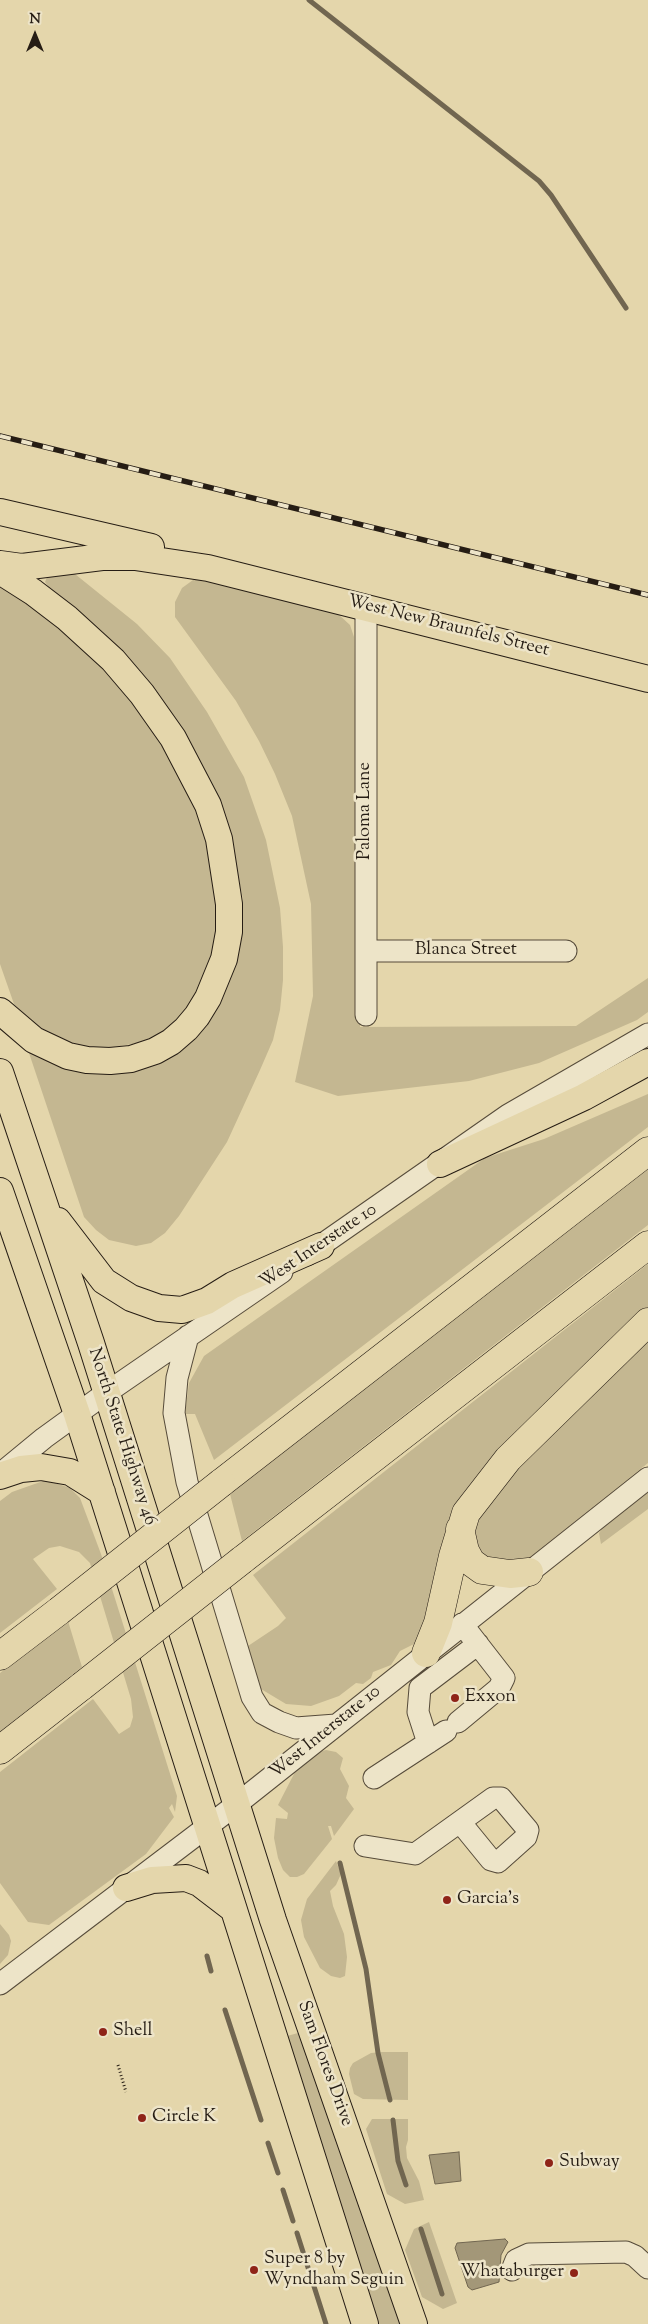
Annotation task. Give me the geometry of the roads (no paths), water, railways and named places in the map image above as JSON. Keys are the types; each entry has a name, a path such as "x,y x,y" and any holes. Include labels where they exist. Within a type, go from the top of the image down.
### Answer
{"highway":[{"path":"0,1656 648,1151"},
{"path":"0,1750 648,1245"},
{"path":"421,1656 438,1623 460,1529 466,1513 508,1459 648,1322"},
{"path":"460,1529 465,1550 471,1562 482,1570 510,1574 529,1572"}],"main road":[{"name":"West New Braunfels Street","path":"0,512 140,544 247,576 648,678"},
{"name":"West New Braunfels Street","path":"0,564 22,567 94,558 135,557 247,576"},
{"path":"0,571 33,592 67,618 113,660 142,694 168,731 193,773 208,805 219,839 230,904 229,932 224,959 208,998 186,1029 171,1042 155,1051 131,1059 110,1061 86,1060 68,1056 34,1040 0,1011"},
{"path":"440,1164 584,1097 648,1062"},
{"name":"North State Highway 46","path":"0,1072 46,1206 237,1804"},
{"name":"North State Highway 46","path":"0,1191 77,1414 208,1826"},
{"path":"46,1206 104,1281 130,1298 159,1308 182,1310 207,1301 233,1285 321,1246"},
{"path":"0,1475 21,1469 41,1467 70,1472 102,1492"},
{"name":"Sam Flores Drive","path":"237,1804 273,1920 414,2324"},
{"name":"Sam Flores Drive","path":"208,1826 365,2324"},
{"path":"126,1888 152,1880 186,1878 199,1883 233,1909"}],"street":[{"name":"Paloma Lane","path":"366,606 366,1015"},
{"name":"Blanca Street","path":"366,951 566,951"},
{"name":"West Interstate 10","path":"0,1475 106,1393 440,1164 508,1115 648,1034"},
{"path":"188,1336 177,1378 174,1413 187,1482 252,1697 262,1713 296,1728 336,1726"},
{"name":"West Interstate 10","path":"0,1984 237,1804 421,1656 648,1478"},
{"path":"374,1778 452,1726 499,1688 504,1678 462,1624"},
{"path":"428,1743 418,1712 420,1688 478,1644"},
{"path":"421,1656 430,1680"},
{"path":"365,1846 415,1854 460,1822"},
{"path":"514,2265 529,2254 626,2252 642,2262"}],"waterway":[{"path":"309,0 539,181 551,195 626,308"},
{"path":"340,1863 366,1969 378,2053 390,2100"},
{"path":"207,1956 211,1971"},
{"path":"225,2010 261,2120"},
{"path":"393,2120 398,2161 406,2185"},
{"path":"268,2143 278,2173"},
{"path":"283,2190 293,2221"},
{"path":"421,2229 442,2294"},
{"path":"297,2233 326,2324"}],"railway":[{"path":"0,436 648,595"}],"place":[{"name":"Exxon","path":"455,1698"},
{"name":"Garcia’s","path":"447,1900"},
{"name":"Shell","path":"103,2032"},
{"name":"Circle K","path":"142,2118"},
{"name":"Subway","path":"549,2163"},
{"name":"Super 8 by Wyndham Seguin","path":"254,2270"},
{"name":"Whataburger","path":"574,2273"}]}
